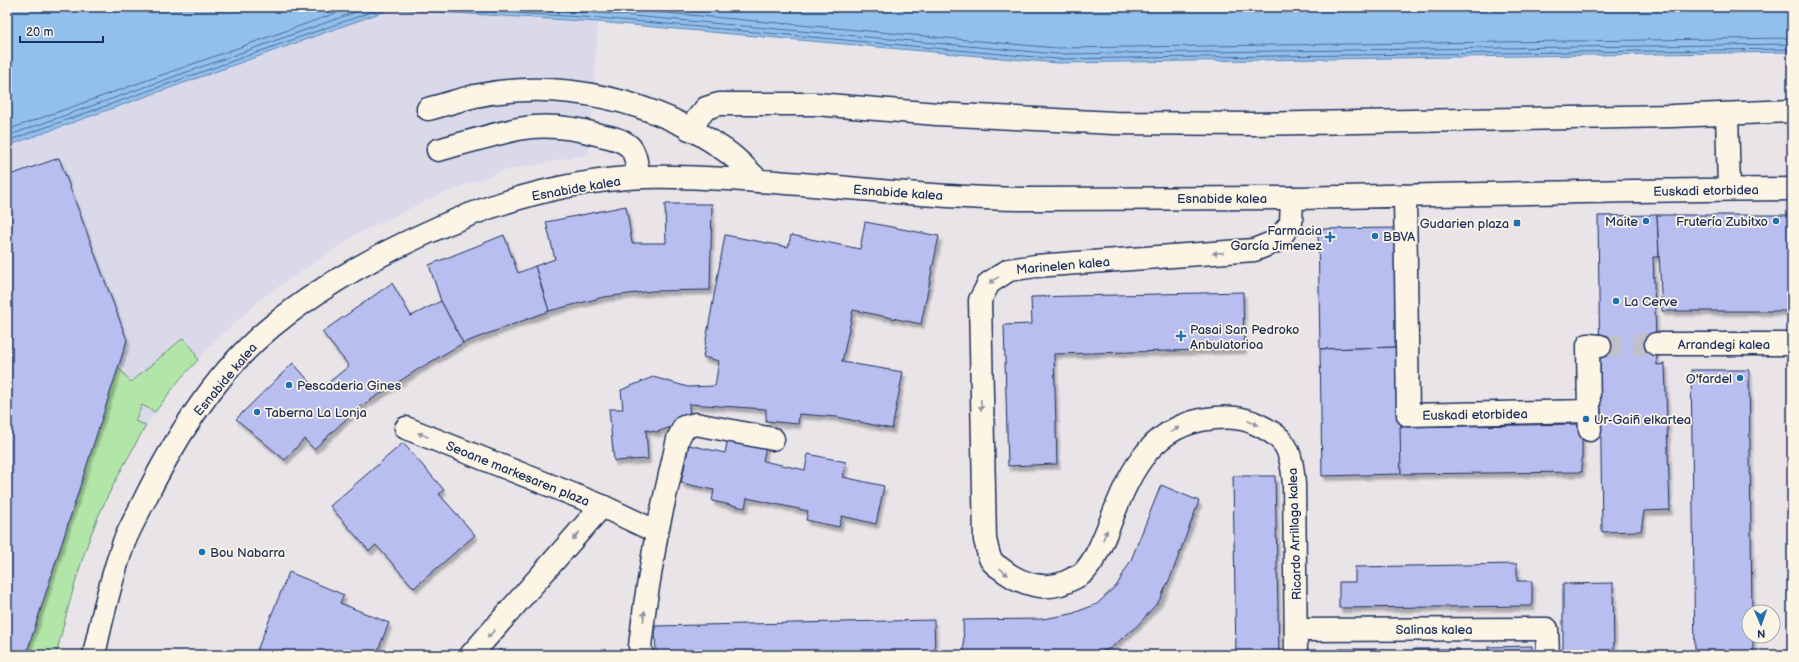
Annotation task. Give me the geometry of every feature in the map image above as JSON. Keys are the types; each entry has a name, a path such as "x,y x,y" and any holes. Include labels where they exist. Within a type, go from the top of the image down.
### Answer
{"street":[{"path":"428,109 475,96 512,91 546,91 593,94 643,108 689,129 727,152 759,181"},
{"path":"689,129 706,108 719,104 816,104 953,116 1114,123 1262,124 1727,114 1792,111"},
{"path":"1727,114 1729,189"},
{"path":"438,150 519,129 571,129 603,135 619,140 629,146 633,152 639,177"},
{"name":"Esnabide kalea","path":"94,655 106,601 126,537 156,475 185,428 215,387 240,357 270,328 307,300 358,268 449,222 492,206 548,191 639,177 675,176 759,181 991,199 1292,198"},
{"name":"Euskadi etorbidea","path":"1292,198 1792,189"},
{"name":"Euskadi etorbidea","path":"1405,196 1408,415 1589,421 1588,345 1600,346"},
{"name":"Marinelen kalea","path":"1214,418 1187,423 1163,436 1144,454 1126,482 1098,553 1084,573 1061,585 1033,586 1010,576 991,560 985,540 980,300 989,283 1009,270 1036,266 1254,250 1277,241 1291,223 1292,198"},
{"name":"Arrandegi kalea","path":"1656,344 1792,344"},
{"name":"Ricardo Arrillaga kalea","path":"1214,418 1245,420 1273,431 1286,446 1292,463 1294,484 1296,655"},
{"path":"642,655 640,646 645,604 657,532 678,439 684,427 696,424 773,439"},
{"name":"Seoane markesaren plaza","path":"406,428 602,506 472,655"},
{"path":"602,506 657,532"},
{"name":"Salinas kalea","path":"1296,630 1547,629 1548,655"}],"shaded area":[{"path":"391,9 598,22 589,154 503,171 438,195 355,235 262,298 215,341 180,379 146,425 113,485 90,537 69,602 56,655 7,655 7,146"}],"green space":[{"path":"17,333 118,367 131,382 183,338 193,349 198,360 180,379 155,412 142,405 135,421 146,425 116,480 96,523 85,552 67,610 56,655 7,655 7,350"}],"water":[{"path":"7,7 1792,7 1792,52 1057,63 598,22 391,9 7,146"}],"building":[{"path":"59,158 127,340 26,655 7,655 7,176"},
{"path":"665,204 712,204 710,290 653,291 604,297 549,311 535,266 555,259 546,222 626,206 632,243 666,243"},
{"path":"1657,215 1659,257 1653,257 1657,365 1665,364 1670,510 1644,511 1641,531 1602,532 1598,216"},
{"path":"1657,215 1792,215 1792,311 1662,311"},
{"path":"865,222 939,236 921,324 853,310 842,362 903,372 892,429 837,417 799,414 798,424 766,421 766,409 689,404 690,420 657,432 646,430 648,459 614,461 609,409 623,409 621,390 653,377 688,387 715,386 719,361 703,357 725,235 788,247 791,235 860,249"},
{"path":"1401,228 1401,347 1320,349 1318,229"},
{"path":"504,235 518,273 535,266 549,311 463,343 441,301 429,265"},
{"path":"392,283 411,316 441,301 463,343 417,370 358,408 314,449 304,439 285,460 236,419 293,363 318,391 349,366 322,332"},
{"path":"1243,292 1244,349 1054,354 1057,464 1008,466 1004,325 1032,324 1031,297"},
{"path":"1401,347 1401,474 1322,476 1320,349"},
{"path":"1691,370 1749,370 1752,604 1741,604 1741,644 1753,644 1753,655 1695,655"},
{"path":"1582,424 1582,472 1401,474 1400,427"},
{"path":"728,438 766,446 763,461 805,470 808,454 846,462 843,477 884,486 876,524 842,516 839,527 806,520 808,511 747,498 745,508 712,501 714,490 681,483 689,445 725,453"},
{"path":"403,443 444,490 439,494 475,535 414,588 376,545 369,551 330,506"},
{"path":"1233,476 1275,476 1279,655 1236,655"},
{"path":"1161,485 1199,501 1171,576 1159,601 1138,625 1111,648 1091,655 964,655 963,620 1043,619 1071,614 1097,604 1117,585 1131,560"},
{"path":"1517,564 1517,581 1532,581 1532,606 1339,608 1339,582 1355,582 1355,567"},
{"path":"289,572 344,595 340,603 389,623 376,655 255,655"},
{"path":"1613,583 1614,655 1563,655 1563,584"},
{"path":"934,620 935,655 656,655 655,626"},
{"path":"1532,646 1532,655 1488,655 1488,647"},
{"path":"500,649 507,655 494,655"},
{"path":"1339,649 1384,649 1384,655 1339,655"},
{"path":"1415,649 1459,649 1459,655 1415,655"}],"tunnel":[{"path":"1600,346 1656,344"}],"place":[{"name":"Maite","path":"1646,221"},
{"name":"Frutería Zubitxo","path":"1776,221"},
{"name":"Gudarien plaza","path":"1517,223"},
{"name":"BBVA","path":"1375,236"},
{"name":"Farmacia García Jimenez","path":"1330,237"},
{"name":"La Cerve","path":"1616,301"},
{"name":"Pasai San Pedroko Anbulatorioa","path":"1181,336"},
{"name":"O'fardel","path":"1740,378"},
{"name":"Pescaderia Gines","path":"289,385"},
{"name":"Taberna La Lonja","path":"257,412"},
{"name":"Ur-Gaiñ elkartea","path":"1586,419"},
{"name":"Bou Nabarra","path":"202,552"}]}
